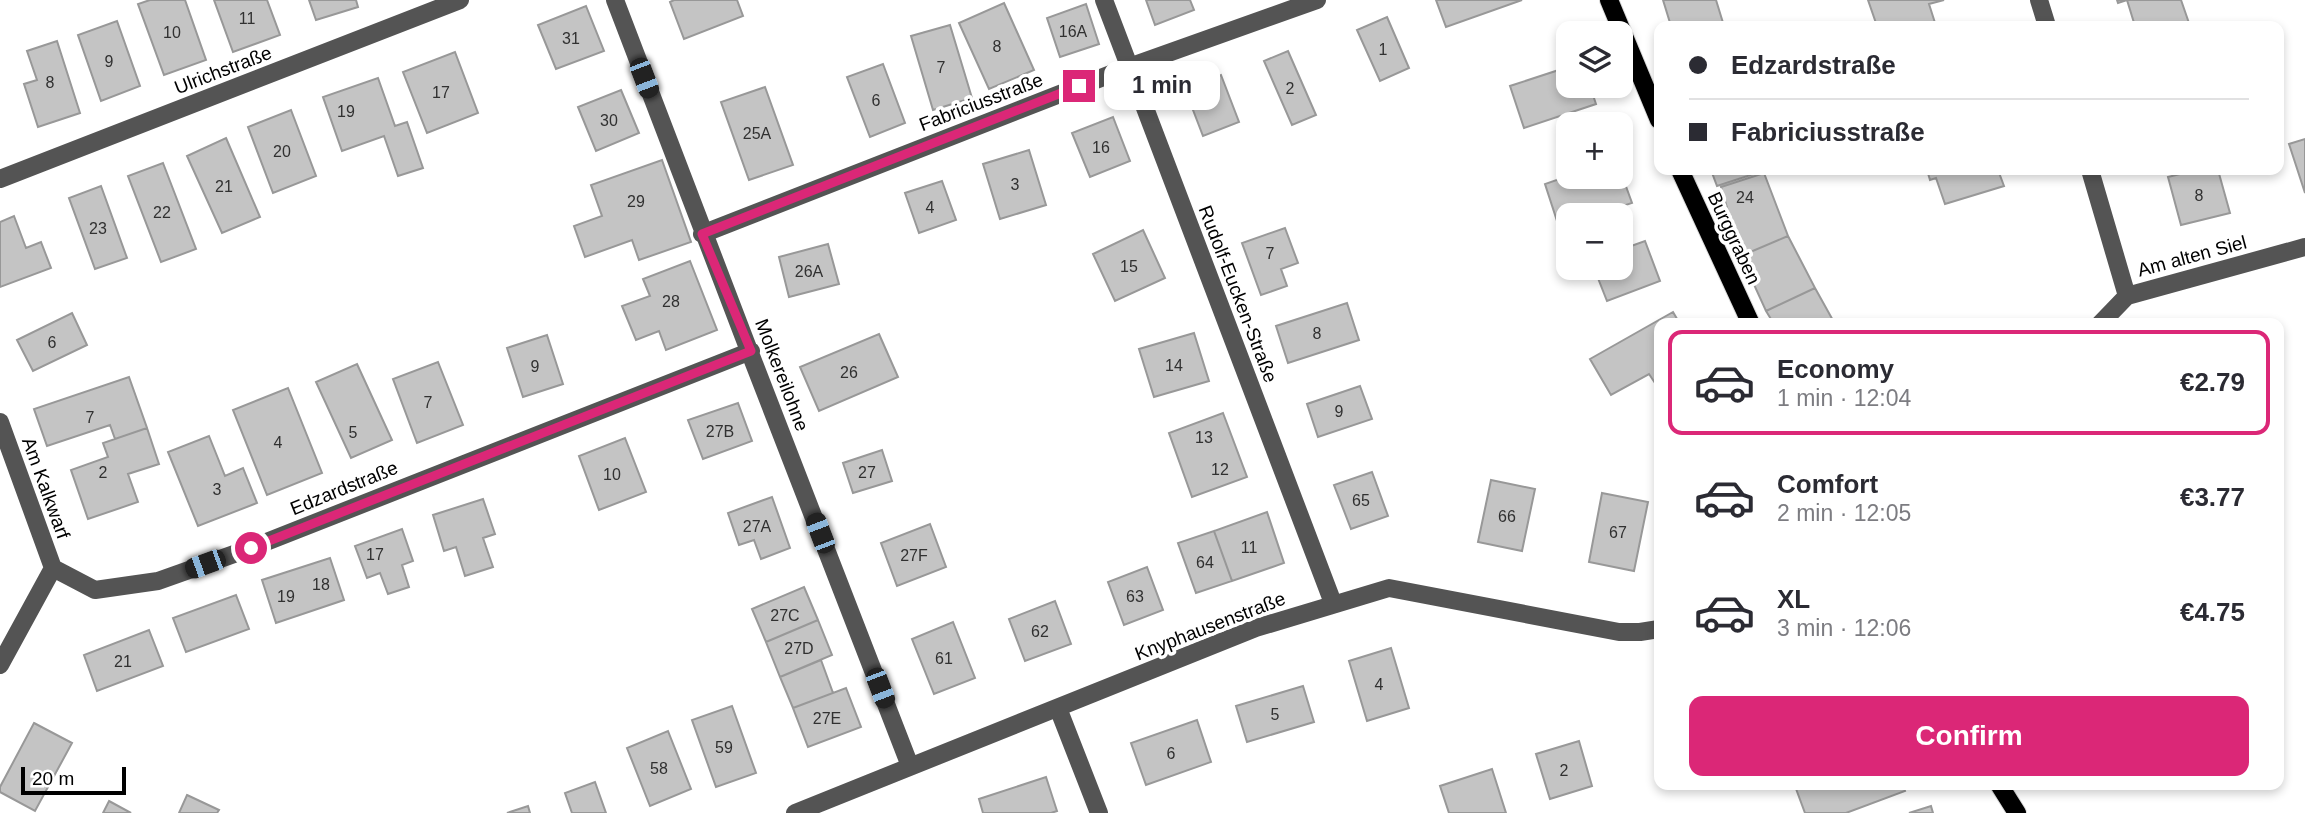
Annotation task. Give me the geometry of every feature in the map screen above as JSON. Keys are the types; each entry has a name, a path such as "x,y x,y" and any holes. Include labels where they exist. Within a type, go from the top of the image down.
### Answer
{"main road":[{"path":"1609,0 1654,108"},
{"name":"Burggraben","path":"1682,175 1748,318"},
{"path":"2003,790 2017,813"}],"street":[{"name":"Ulrichstraße","path":"0,179 460,0"},
{"name":"Molkereilohne","path":"615,0 702,234 751,351 909,766"},
{"name":"Rudolf-Eucken-Straße","path":"1104,0 1333,603"},
{"name":"Fabriciusstraße","path":"702,234 1129,67 1317,0"},
{"path":"2039,0 2045,21"},
{"path":"2091,175 2127,296"},
{"name":"Am alten Siel","path":"2107,318 2127,296 2305,247"},
{"name":"Edzardstraße","path":"53,568 95,590 158,581 251,548 751,351"},
{"name":"Am Kalkwarf","path":"0,422 53,568"},
{"path":"0,665 53,568"},
{"name":"Knyphausenstraße","path":"795,813 1256,628 1390,588 1619,632 1654,630"},
{"path":"1058,708 1099,813"}],"building":[{"path":"150,0 185,0 206,60 164,75 138,4"},
{"path":"214,0 267,0 280,35 233,52"},
{"path":"309,0 356,0 358,7 316,20"},
{"path":"737,0 743,16 684,39 670,2"},
{"path":"1146,0 1190,0 1194,10 1155,25"},
{"path":"1436,0 1522,0 1446,27"},
{"path":"1663,0 1716,0 1722,21 1669,21"},
{"path":"1868,0 1944,0 1929,4 1934,21 1875,21"},
{"path":"2127,0 2181,0 2188,21 2133,21"},
{"path":"1004,3 1034,70 989,89 959,23"},
{"path":"1086,4 1099,44 1060,57 1047,18"},
{"path":"586,6 604,51 556,69 538,25"},
{"path":"1387,17 1409,68 1380,81 1357,30"},
{"path":"117,21 140,86 101,101 78,35"},
{"path":"950,25 972,98 933,110 911,36"},
{"path":"57,41 80,113 38,127 24,84 37,80 27,51"},
{"path":"1288,51 1316,115 1292,125 1264,61"},
{"path":"455,52 478,113 427,133 403,72"},
{"path":"883,64 905,123 870,137 847,77"},
{"path":"1556,71 1556,98 1594,98 1596,104 1572,112 1556,112 1556,117 1524,128 1510,86"},
{"path":"1221,75 1239,122 1203,136 1185,89"},
{"path":"378,78 395,126 407,122 423,168 398,176 384,136 342,151 323,97"},
{"path":"765,87 793,165 749,180 721,102"},
{"path":"621,90 639,133 596,151 578,107"},
{"path":"291,110 316,176 273,193 248,127"},
{"path":"1113,117 1130,161 1090,177 1072,133"},
{"path":"226,138 260,217 222,233 187,156"},
{"path":"2305,139 2305,193 2289,144"},
{"path":"1029,150 1046,205 1000,219 983,164"},
{"path":"662,160 691,242 639,260 632,240 585,257 574,226 602,216 591,185"},
{"path":"163,163 196,249 161,262 128,176"},
{"path":"1713,175 1751,175 1717,186"},
{"path":"1765,175 1788,236 1741,256 1721,187"},
{"path":"1928,175 2000,175 2004,186 1945,204 1936,178 1930,180"},
{"path":"2219,175 2230,213 2181,225 2168,177"},
{"path":"1556,180 1556,189 1627,189 1632,203 1556,203 1556,218 1545,184"},
{"path":"942,181 956,220 919,233 905,193"},
{"path":"101,186 127,258 95,269 69,198"},
{"path":"14,216 26,248 41,242 51,268 0,287 0,222"},
{"path":"1285,228 1298,263 1281,269 1287,286 1261,295 1242,243"},
{"path":"1143,230 1165,278 1115,301 1093,254"},
{"path":"1788,236 1815,288 1766,311 1741,256"},
{"path":"1645,241 1660,281 1607,301 1599,280 1633,280 1633,245"},
{"path":"828,244 839,284 789,297 779,257"},
{"path":"690,261 717,330 666,350 659,331 636,340 622,306 650,296 643,279"},
{"path":"1815,288 1832,318 1770,318 1766,311"},
{"path":"1347,303 1359,340 1288,363 1276,326"},
{"path":"1673,312 1676,318 1662,318"},
{"path":"72,313 87,345 33,371 17,340"},
{"path":"1654,323 1654,382 1649,374 1611,395 1590,359"},
{"path":"1194,333 1209,381 1154,397 1139,349"},
{"path":"879,334 898,377 819,411 800,367"},
{"path":"547,335 563,384 523,397 507,348"},
{"path":"438,362 463,425 417,443 393,379"},
{"path":"357,364 392,440 351,458 316,382"},
{"path":"129,377 147,428 115,439 110,425 47,446 34,409"},
{"path":"1360,386 1372,419 1318,437 1307,404"},
{"path":"288,388 322,473 267,495 233,410"},
{"path":"738,403 752,441 703,459 688,420"},
{"path":"1223,413 1247,477 1192,497 1169,433"},
{"path":"147,428 159,464 128,474 138,502 88,519 71,470 108,457 103,443"},
{"path":"209,436 225,476 243,468 257,503 198,526 168,452"},
{"path":"625,438 646,492 599,510 579,456"},
{"path":"882,450 892,481 853,493 843,463"},
{"path":"1372,472 1388,516 1351,529 1334,485"},
{"path":"1491,480 1535,489 1522,551 1478,542"},
{"path":"1602,493 1648,502 1634,571 1589,562"},
{"path":"772,497 790,548 761,559 754,540 739,545 728,513"},
{"path":"483,499 495,534 483,538 493,567 465,576 456,547 444,551 433,515"},
{"path":"1267,512 1284,563 1232,581 1214,531"},
{"path":"930,524 946,567 897,586 881,543"},
{"path":"402,529 413,561 402,565 409,587 388,594 380,573 367,578 355,546"},
{"path":"1214,531 1232,581 1196,593 1178,543"},
{"path":"330,558 344,600 276,623 262,580"},
{"path":"1147,567 1163,610 1124,625 1108,582"},
{"path":"804,587 818,620 766,642 752,609"},
{"path":"236,595 249,629 186,652 173,618"},
{"path":"1055,601 1071,644 1025,661 1009,619"},
{"path":"818,620 832,655 780,677 766,642"},
{"path":"953,622 975,678 934,694 912,639"},
{"path":"149,630 163,666 97,691 84,655"},
{"path":"1391,648 1409,708 1367,721 1349,661"},
{"path":"821,660 833,693 793,708 780,677"},
{"path":"1303,686 1314,722 1247,742 1236,706"},
{"path":"846,688 861,727 808,747 793,708"},
{"path":"732,706 756,773 716,787 692,720"},
{"path":"1197,720 1211,762 1146,785 1131,743"},
{"path":"34,723 72,743 35,811 0,792 0,787"},
{"path":"668,731 691,789 650,806 627,748"},
{"path":"1579,741 1592,786 1550,799 1536,754"},
{"path":"1492,769 1506,813 1449,813 1440,786"},
{"path":"1046,777 1057,811 983,813 979,799"},
{"path":"595,782 606,813 572,813 565,793"},
{"path":"1796,790 1905,791 1846,813 1805,813"},
{"path":"187,795 219,810 217,813 179,813"},
{"path":"109,801 131,813 103,813"},
{"path":"528,806 530,813 507,813"},
{"path":"1931,806 1933,813 1909,813"}],"route":[{"path":"251,548 751,351 702,234 1079,86"}]}
